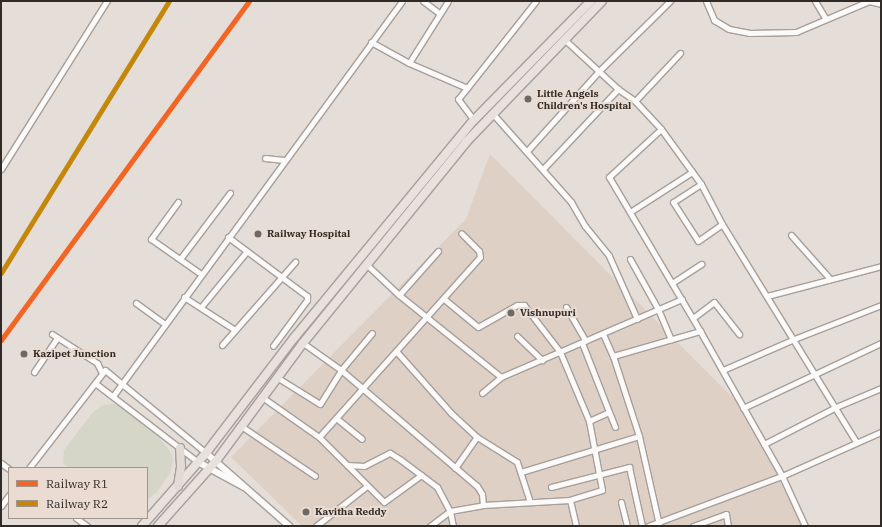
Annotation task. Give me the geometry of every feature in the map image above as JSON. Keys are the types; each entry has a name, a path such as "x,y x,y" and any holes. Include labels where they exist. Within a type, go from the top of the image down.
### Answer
{"highway":[{"path":"178,486 181,466 180,448"}],"main road":[{"path":"142,526 206,453 294,338 474,120 591,1"},
{"path":"158,526 216,461 262,397 366,264 468,141 602,1"}],"street":[{"path":"1,169 107,1"},
{"path":"113,396 284,160 402,1"},
{"path":"423,1 439,13"},
{"path":"409,63 439,13 448,1"},
{"path":"474,120 458,99 536,1"},
{"path":"527,151 599,71 670,1"},
{"path":"706,1 714,20 729,29 749,33 796,32 869,1 881,4"},
{"path":"815,1 826,19"},
{"path":"564,39 618,89 635,101 661,129 701,184 722,224 836,407 856,442"},
{"path":"372,42 409,63 467,88"},
{"path":"635,101 680,53"},
{"path":"543,169 618,89"},
{"path":"493,114 571,202 585,226 609,256 637,319"},
{"path":"661,129 609,178 723,370 782,476 805,526"},
{"path":"265,158 284,160"},
{"path":"630,212 692,172"},
{"path":"701,184 672,202 698,241 722,224"},
{"path":"180,259 230,194"},
{"path":"178,202 151,239 201,274"},
{"path":"319,437 444,299 480,255 461,233"},
{"path":"791,234 830,279"},
{"path":"228,237 283,276 308,297 273,346"},
{"path":"201,307 247,251"},
{"path":"399,295 438,251"},
{"path":"630,259 658,309 671,339"},
{"path":"222,345 295,262"},
{"path":"366,264 399,295 501,377"},
{"path":"672,283 700,264"},
{"path":"767,296 881,266"},
{"path":"184,297 235,330"},
{"path":"430,526 450,511 483,505 570,500 602,490 589,421 560,352 524,305 517,305 478,327 444,299"},
{"path":"482,393 501,377 682,299"},
{"path":"693,318 714,302 739,334"},
{"path":"136,304 165,324"},
{"path":"723,370 794,339 881,305"},
{"path":"566,307 584,342 615,427"},
{"path":"613,356 700,331"},
{"path":"278,378 320,404 341,370 372,333"},
{"path":"52,334 97,363 102,373"},
{"path":"603,334 613,356 639,436 659,524"},
{"path":"517,336 542,360"},
{"path":"34,372 57,338"},
{"path":"743,408 881,343"},
{"path":"303,344 341,370 477,486 482,494 483,505"},
{"path":"396,352 451,413 477,437 517,462 530,502"},
{"path":"30,467 102,373 108,371 216,461 282,523 290,526"},
{"path":"95,383 208,470 245,488"},
{"path":"764,444 836,407 881,388"},
{"path":"262,397 319,437 367,486 386,502 421,475"},
{"path":"589,421 609,412"},
{"path":"336,418 362,439"},
{"path":"241,426 316,476"},
{"path":"648,526 659,524 782,476 881,432"},
{"path":"521,472 639,436"},
{"path":"455,468 477,437"},
{"path":"347,465 364,466 390,454 437,487 450,511 453,526"},
{"path":"551,487 629,467 642,526"},
{"path":"316,526 367,486"},
{"path":"1,506 8,496"},
{"path":"570,500 576,526"},
{"path":"621,502 627,526"},
{"path":"693,526 726,514 728,526"},
{"path":"77,519 87,526"}],"shaded area":[{"name":"Vishnupuri","path":"490,154 743,408 808,526 302,526 231,457 466,219"},
{"path":"111,404 118,405 155,432 171,453 173,461 170,473 157,492 148,499 148,467 67,467 63,463 64,450 93,412 101,406"}],"railway":[{"path":"1,273 169,1"}],"rail line":[{"name":"R2","path":"1,273 169,1"},
{"name":"R1","path":"1,340 249,1"}],"place":[{"name":"Little Angels Children's Hospital","path":"528,99"},
{"name":"Railway Hospital","path":"258,234"},
{"name":"Vishnupuri","path":"511,313"},
{"name":"Kazipet Junction","path":"24,354"},
{"name":"Kavitha Reddy","path":"306,512"}]}
